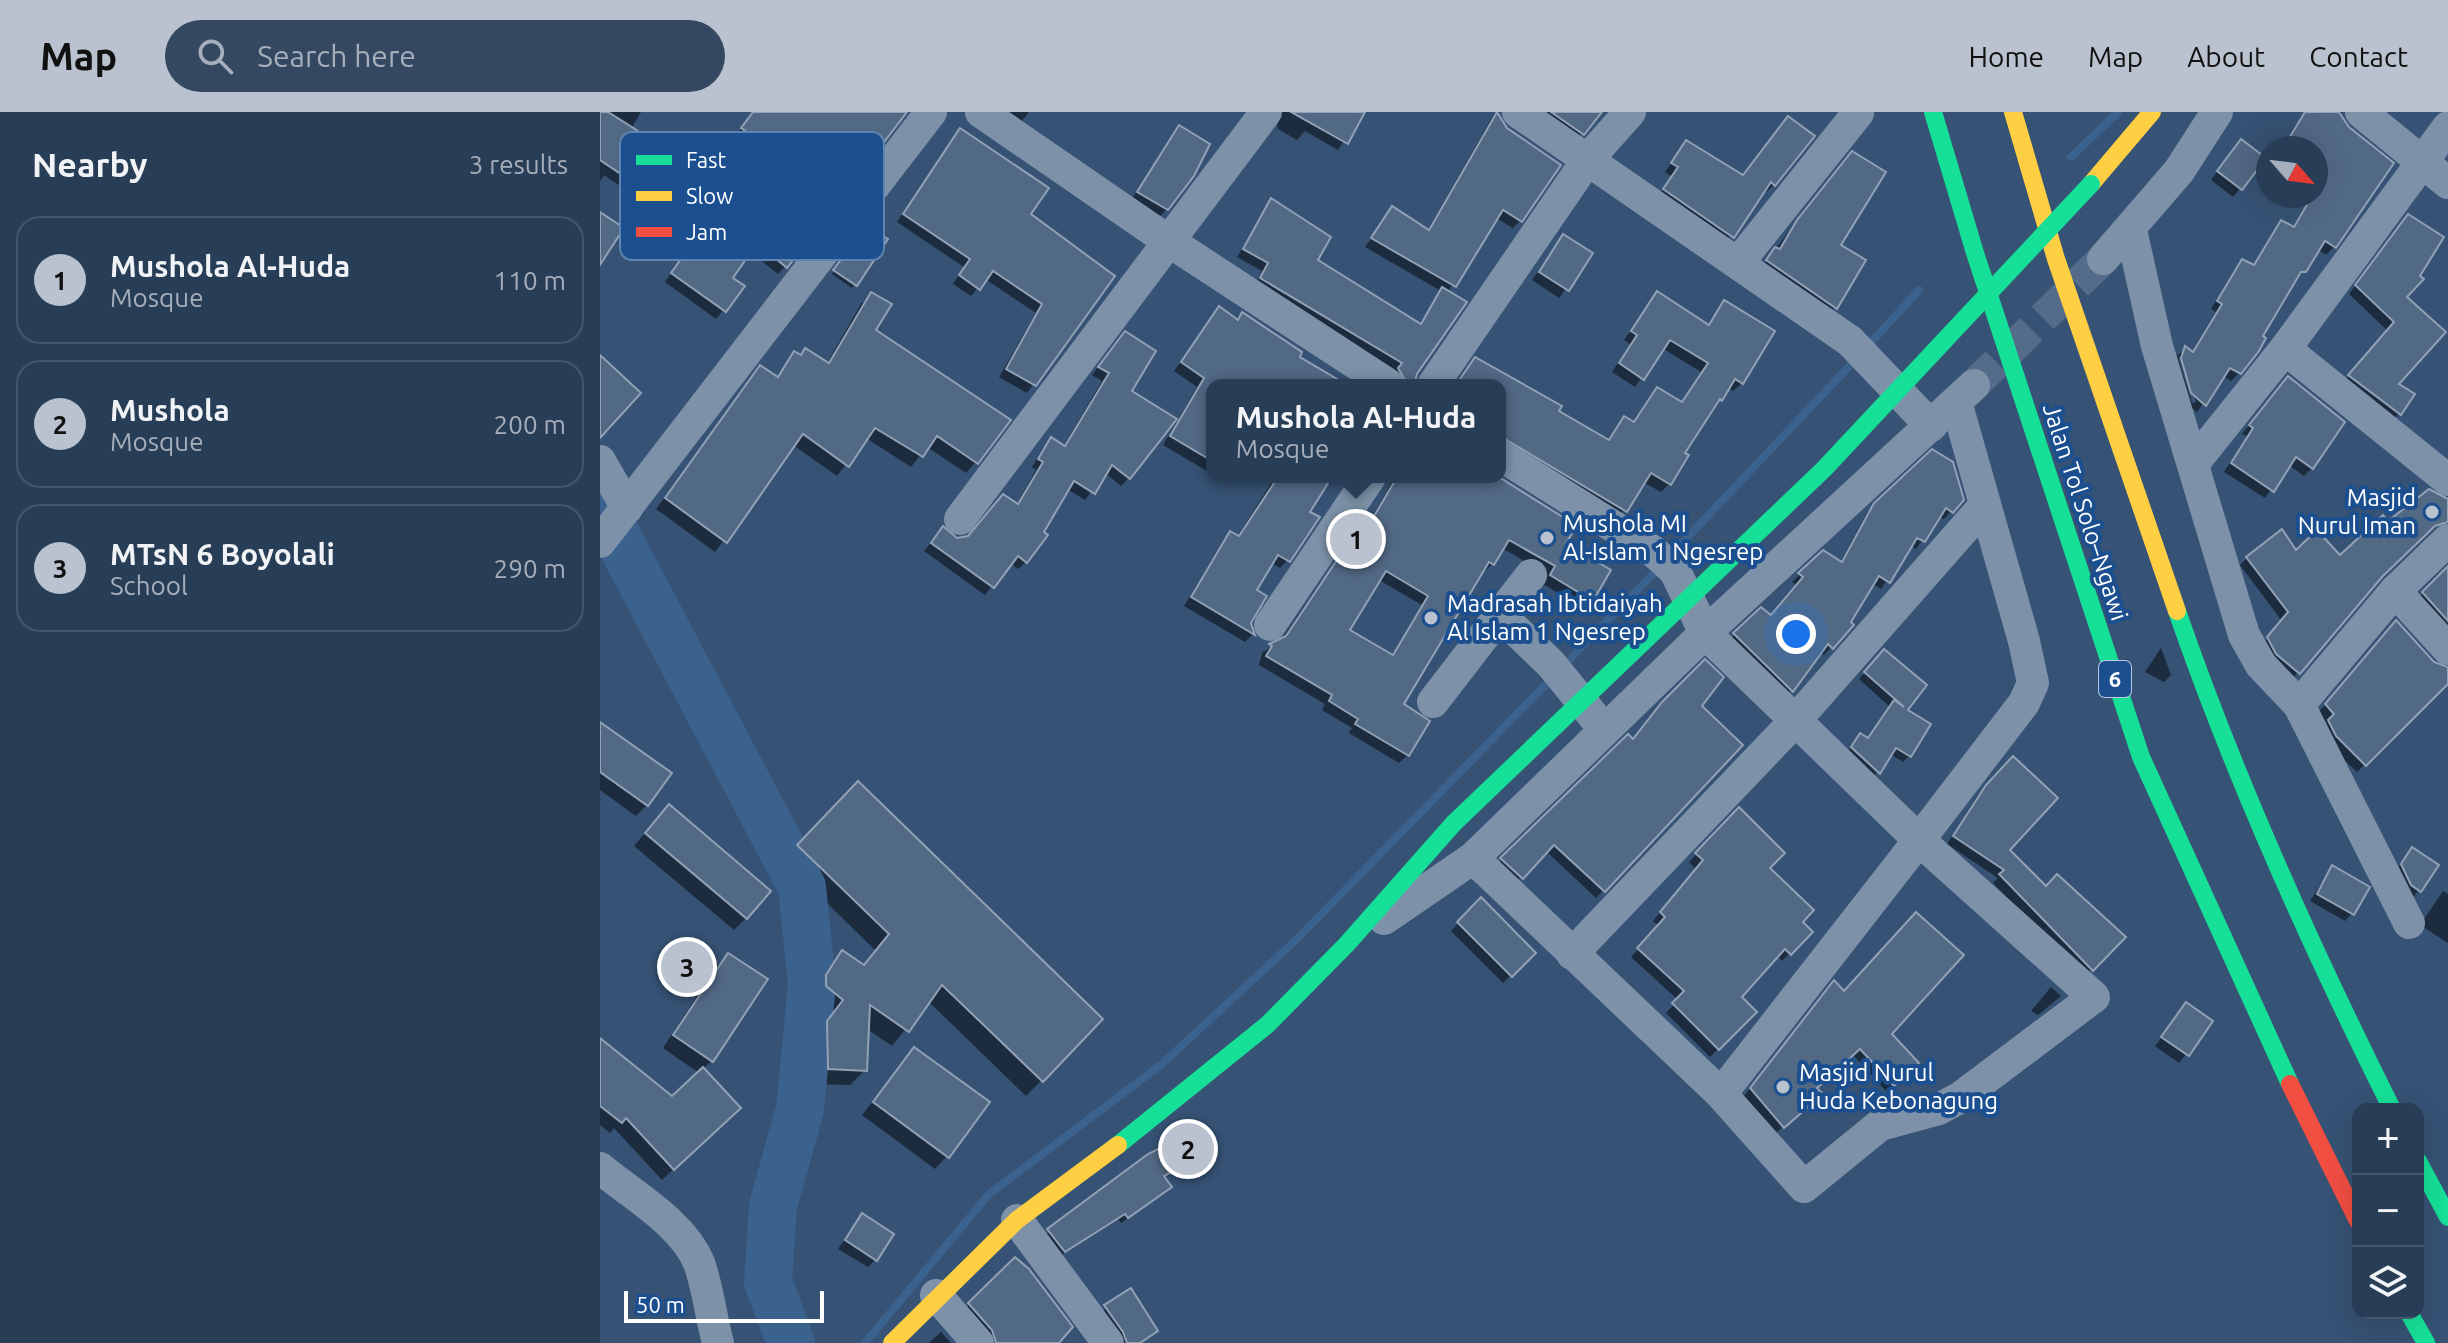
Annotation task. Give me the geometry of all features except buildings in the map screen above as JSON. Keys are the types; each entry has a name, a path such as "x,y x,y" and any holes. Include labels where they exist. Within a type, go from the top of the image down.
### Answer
{"main road":[{"name":"Jalan Tol Solo–Ngawi","path":"1933,112 1975,253 2141,757 2253,1009 2352,1209"},
{"path":"2013,112 2056,259 2210,706 2322,968 2389,1103"},
{"path":"892,1343 936,1295 1017,1220 1178,1100 1267,1025 1346,945 1454,823 1824,469 2091,184 2152,112"},
{"path":"2424,1172 2448,1217"},
{"path":"2412,1319 2426,1343"}],"street":[{"path":"884,173 931,112"},
{"path":"981,112 1167,240 1380,379"},
{"path":"960,519 1266,112"},
{"path":"1518,112 1850,341 1931,426"},
{"path":"1437,379 1588,159 1630,112"},
{"path":"2103,259 2179,171 2217,112"},
{"path":"2361,112 2424,160 2448,183"},
{"path":"1738,263 1858,113"},
{"path":"2193,464 2285,349 2448,127"},
{"path":"2131,230 2157,346 2244,635 2261,665 2299,705 2409,923"},
{"path":"600,542 818,260"},
{"path":"2285,349 2448,480"},
{"path":"1346,945 1473,858 1705,633 1965,394 1985,505 2033,683 2024,703 1721,1094"},
{"path":"1473,858 1721,1094 1804,1187 1880,1125 1939,1109 1961,1097 2051,1026 2092,1000 2093,994 1919,840 1705,633 1664,562 1506,459"},
{"path":"600,461 625,512"},
{"path":"1270,625 1366,483"},
{"path":"1572,954 1794,722 1985,505"},
{"path":"2299,705 2395,591 2448,540"},
{"path":"1433,702 1531,575"},
{"path":"2395,591 2448,649"},
{"path":"1500,615 1562,675 1604,731"},
{"path":"600,1168 671,1226 690,1247 699,1263 718,1343"},
{"path":"1017,1220 1108,1343"},
{"path":"936,1295 978,1343"}],"waterway":[{"path":"2071,157 2118,112"},
{"path":"1866,348 1919,290"},
{"path":"1668,558 1857,358"},
{"path":"600,504 802,887 812,983 800,1109 773,1206 768,1282 791,1343"},
{"path":"1562,667 1659,568"},
{"path":"865,1343 989,1194 1162,1064 1297,939 1553,677"}],"tunnel":[{"path":"1974,385 2103,259"}],"traffic: fast":[{"path":"1933,112 1975,253 2141,757 2290,1084"},
{"path":"1454,823 1824,469 2091,184"},
{"path":"2177,611 2224,738 2276,863 2389,1103"},
{"path":"1118,1145 1267,1025 1346,945 1454,823"},
{"path":"2424,1172 2448,1217"},
{"path":"2412,1319 2426,1343"}],"traffic: slow":[{"path":"2013,112 2056,259 2177,611"},
{"path":"2091,184 2152,112"},
{"path":"892,1343 1017,1220 1118,1145"}],"traffic: jam":[{"path":"2290,1084 2352,1209"}],"place":[{"name":"Masjid Nurul Iman","path":"2432,512"},
{"name":"Mushola MI Al-Islam 1 Ngesrep","path":"1547,538"},
{"name":"Mushola Al-Huda","path":"1356,539"},
{"name":"Madrasah Ibtidaiyah Al Islam 1 Ngesrep","path":"1431,618"},
{"name":"MTsN 6 Boyolali","path":"687,967"},
{"name":"Masjid Nurul Huda Kebonagung","path":"1783,1087"},
{"name":"Mushola","path":"1188,1149"}]}
